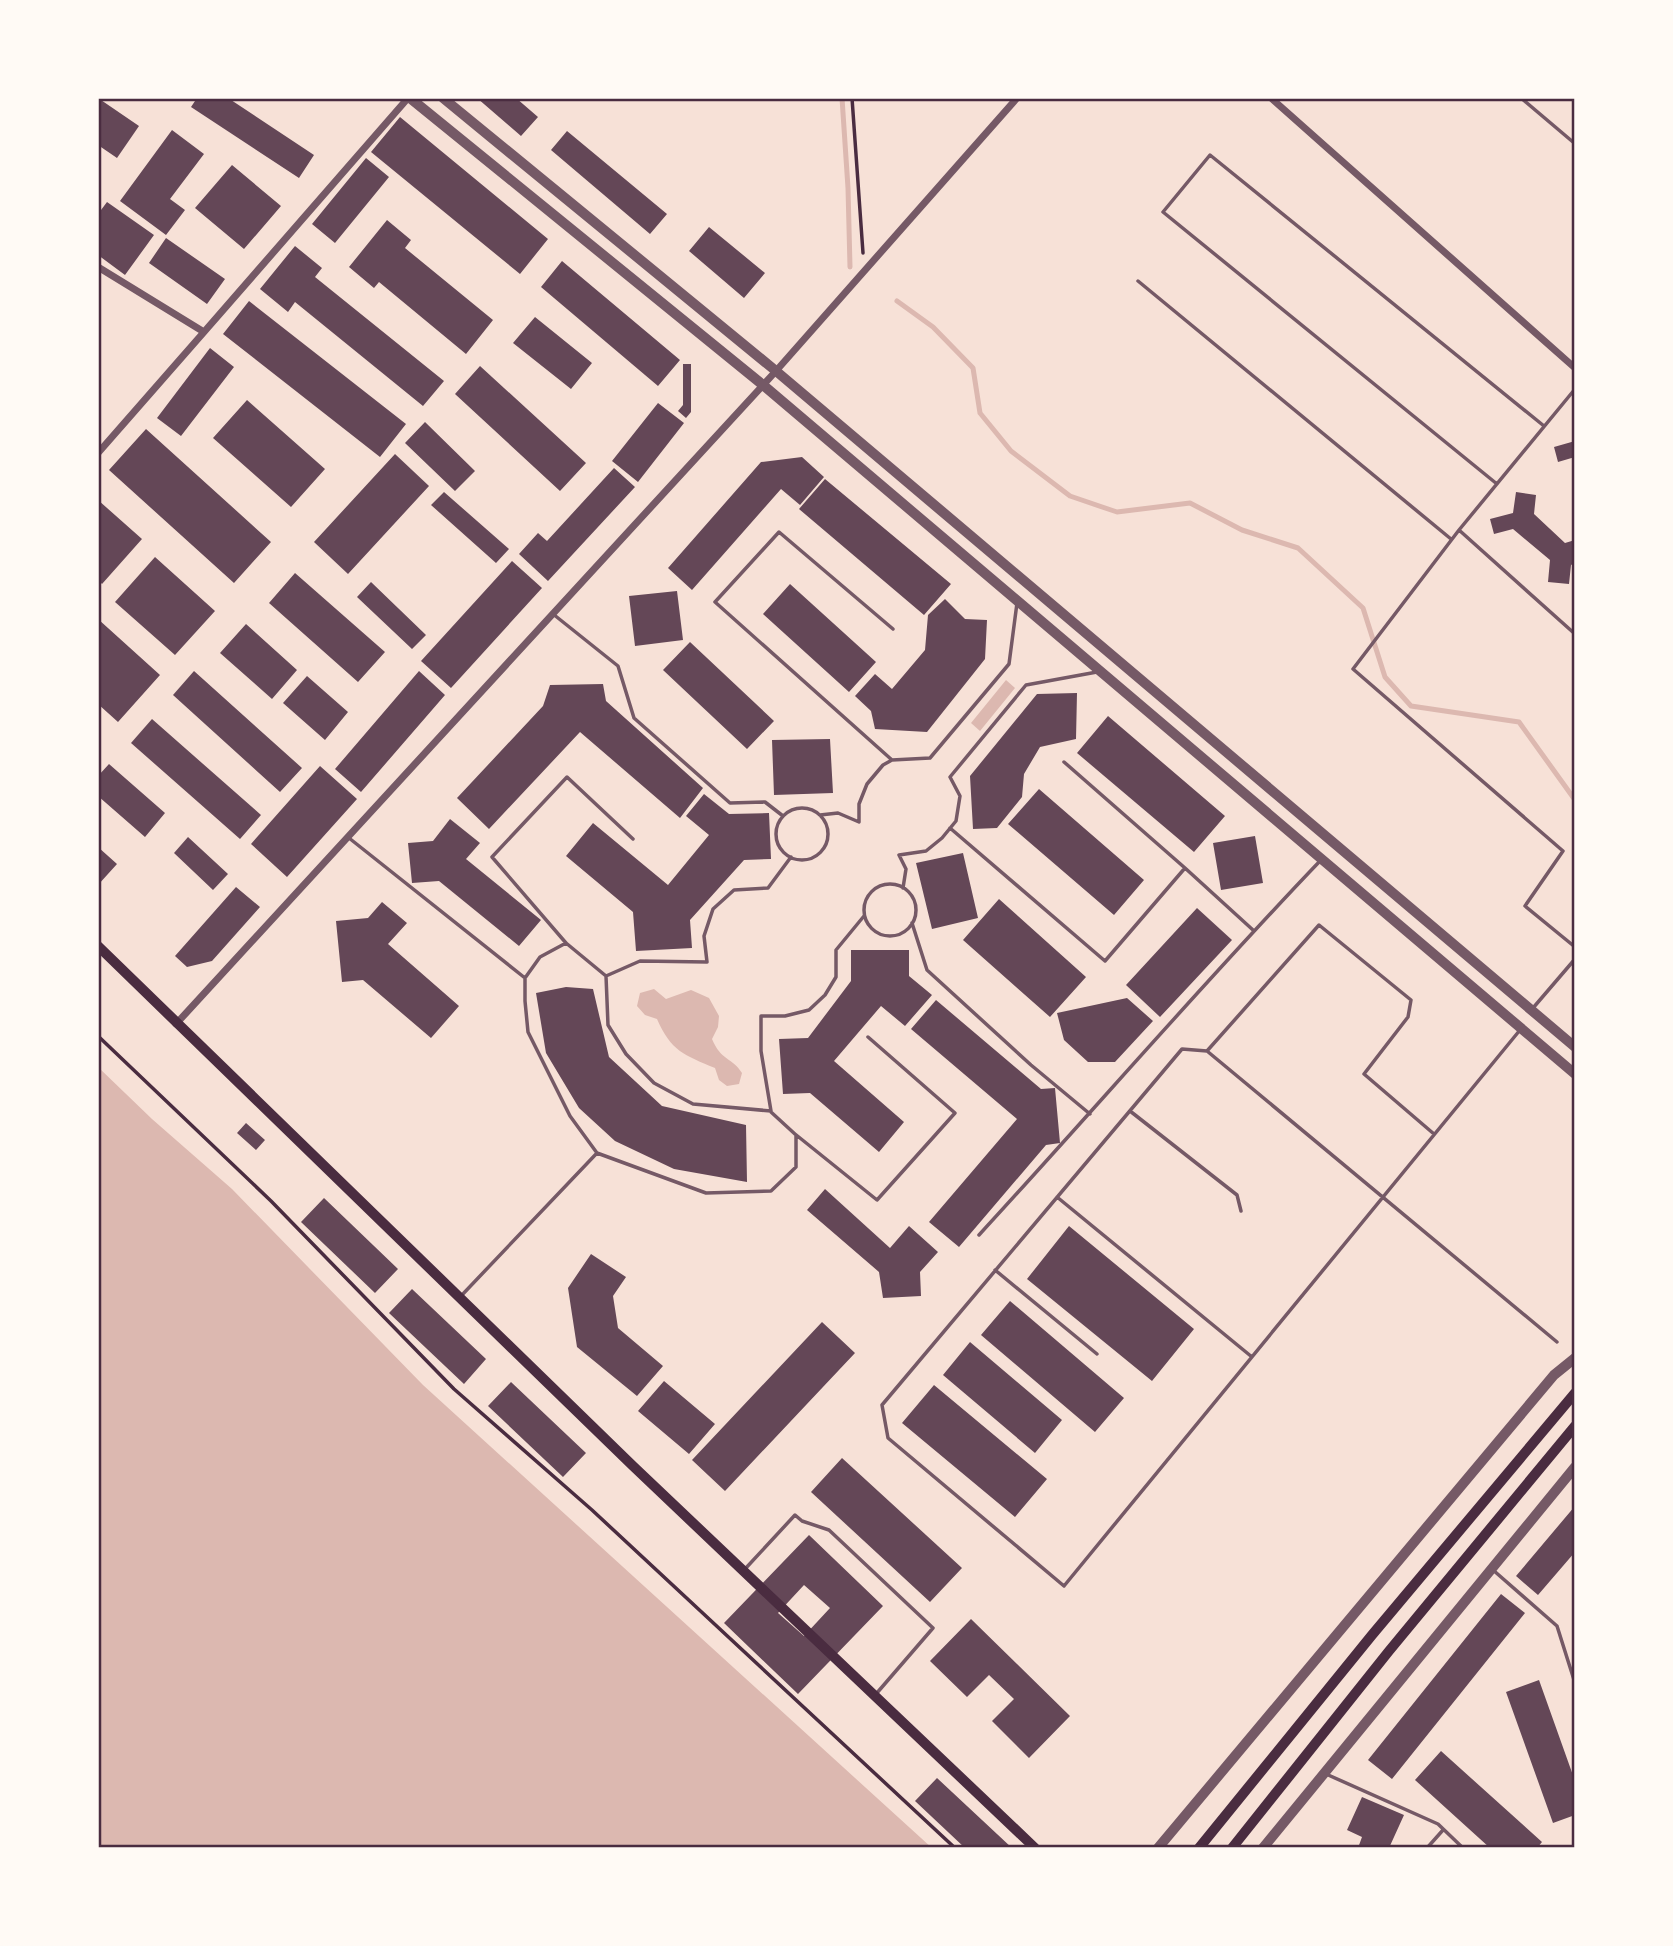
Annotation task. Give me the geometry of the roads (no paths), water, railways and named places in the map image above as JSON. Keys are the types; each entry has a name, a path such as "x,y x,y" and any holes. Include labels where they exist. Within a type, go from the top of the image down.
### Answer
{"main road":[{"path":"98,946 459,1298 1035,1848"},
{"path":"1199,1848 1371,1634 1575,1393"},
{"path":"1231,1848 1575,1426"}],"street":[{"path":"98,453 409,98 763,385 1575,1074"},
{"path":"443,98 776,371 1575,1047"},
{"path":"176,1024 776,371 1017,98"},
{"path":"1271,98 1575,368"},
{"path":"98,267 204,332"},
{"path":"1158,1848 1554,1375 1575,1358"},
{"path":"1263,1848 1575,1467"}],"lane":[{"path":"1521,98 1573,142"},
{"path":"1497,484 1163,212 1171,202 1210,155 1544,426"},
{"path":"1138,281 1451,539"},
{"path":"1575,389 1451,539 1353,670 1563,851 1525,906 1575,947"},
{"path":"1459,530 1575,634"},
{"path":"892,760 715,602 779,532 893,629"},
{"path":"820,814 828,829 828,838 820,853 803,860 791,857 780,848 776,831 783,816 797,808 805,808 820,814 838,813 859,822 859,804 867,784 883,765 892,760 930,758 1009,664 1017,601"},
{"path":"553,614 618,666 634,718 730,803 765,802 783,816"},
{"path":"903,888 906,869 899,855 926,851 942,838 956,821 960,796 950,777 1026,685 1100,672"},
{"path":"1064,762 1253,931"},
{"path":"633,839 567,777 492,857 566,943 606,976 608,1025 626,1054 654,1083 693,1104 771,1111"},
{"path":"950,828 1105,961 1185,868"},
{"path":"348,837 525,978"},
{"path":"606,976 640,961 707,962 704,936 713,908 734,890 768,888 791,857"},
{"path":"979,1235 1321,859"},
{"path":"884,884 903,888 913,897 915,914 912,923 907,930 890,936 874,930 864,916 866,899 870,892 884,884"},
{"path":"864,916 836,950 836,976 825,995 809,1010 785,1016 761,1016 761,1051 771,1111 796,1135 877,1200 955,1113 868,1037"},
{"path":"912,923 928,971 1031,1065 1090,1114"},
{"path":"1207,1051 1319,925 1411,1000 1408,1017 1364,1074 1434,1134"},
{"path":"566,943 540,957 525,978 528,1032 570,1116 597,1153 706,1193 771,1191 796,1167 796,1135"},
{"path":"1532,1010 1575,959"},
{"path":"1521,1028 1384,1196 1064,1587 888,1438 881,1405 1182,1049 1207,1051 1384,1196 1557,1342"},
{"path":"1129,1111 1237,1195 1241,1211"},
{"path":"459,1298 597,1153"},
{"path":"1057,1198 1252,1357"},
{"path":"995,1270 1097,1354"},
{"path":"743,1571 795,1515 802,1521 828,1530 933,1628 875,1696"},
{"path":"1491,1569 1557,1626 1575,1683"},
{"path":"1324,1773 1438,1824 1463,1848"},
{"path":"1427,1848 1443,1830"}],"waterway":[{"path":"842,98 850,267"},
{"path":"897,301 933,327 973,368 980,413 1011,451 1070,496 1117,512 1190,503 1242,530 1298,548 1363,608 1385,677 1411,706 1519,722 1575,800"}]}
